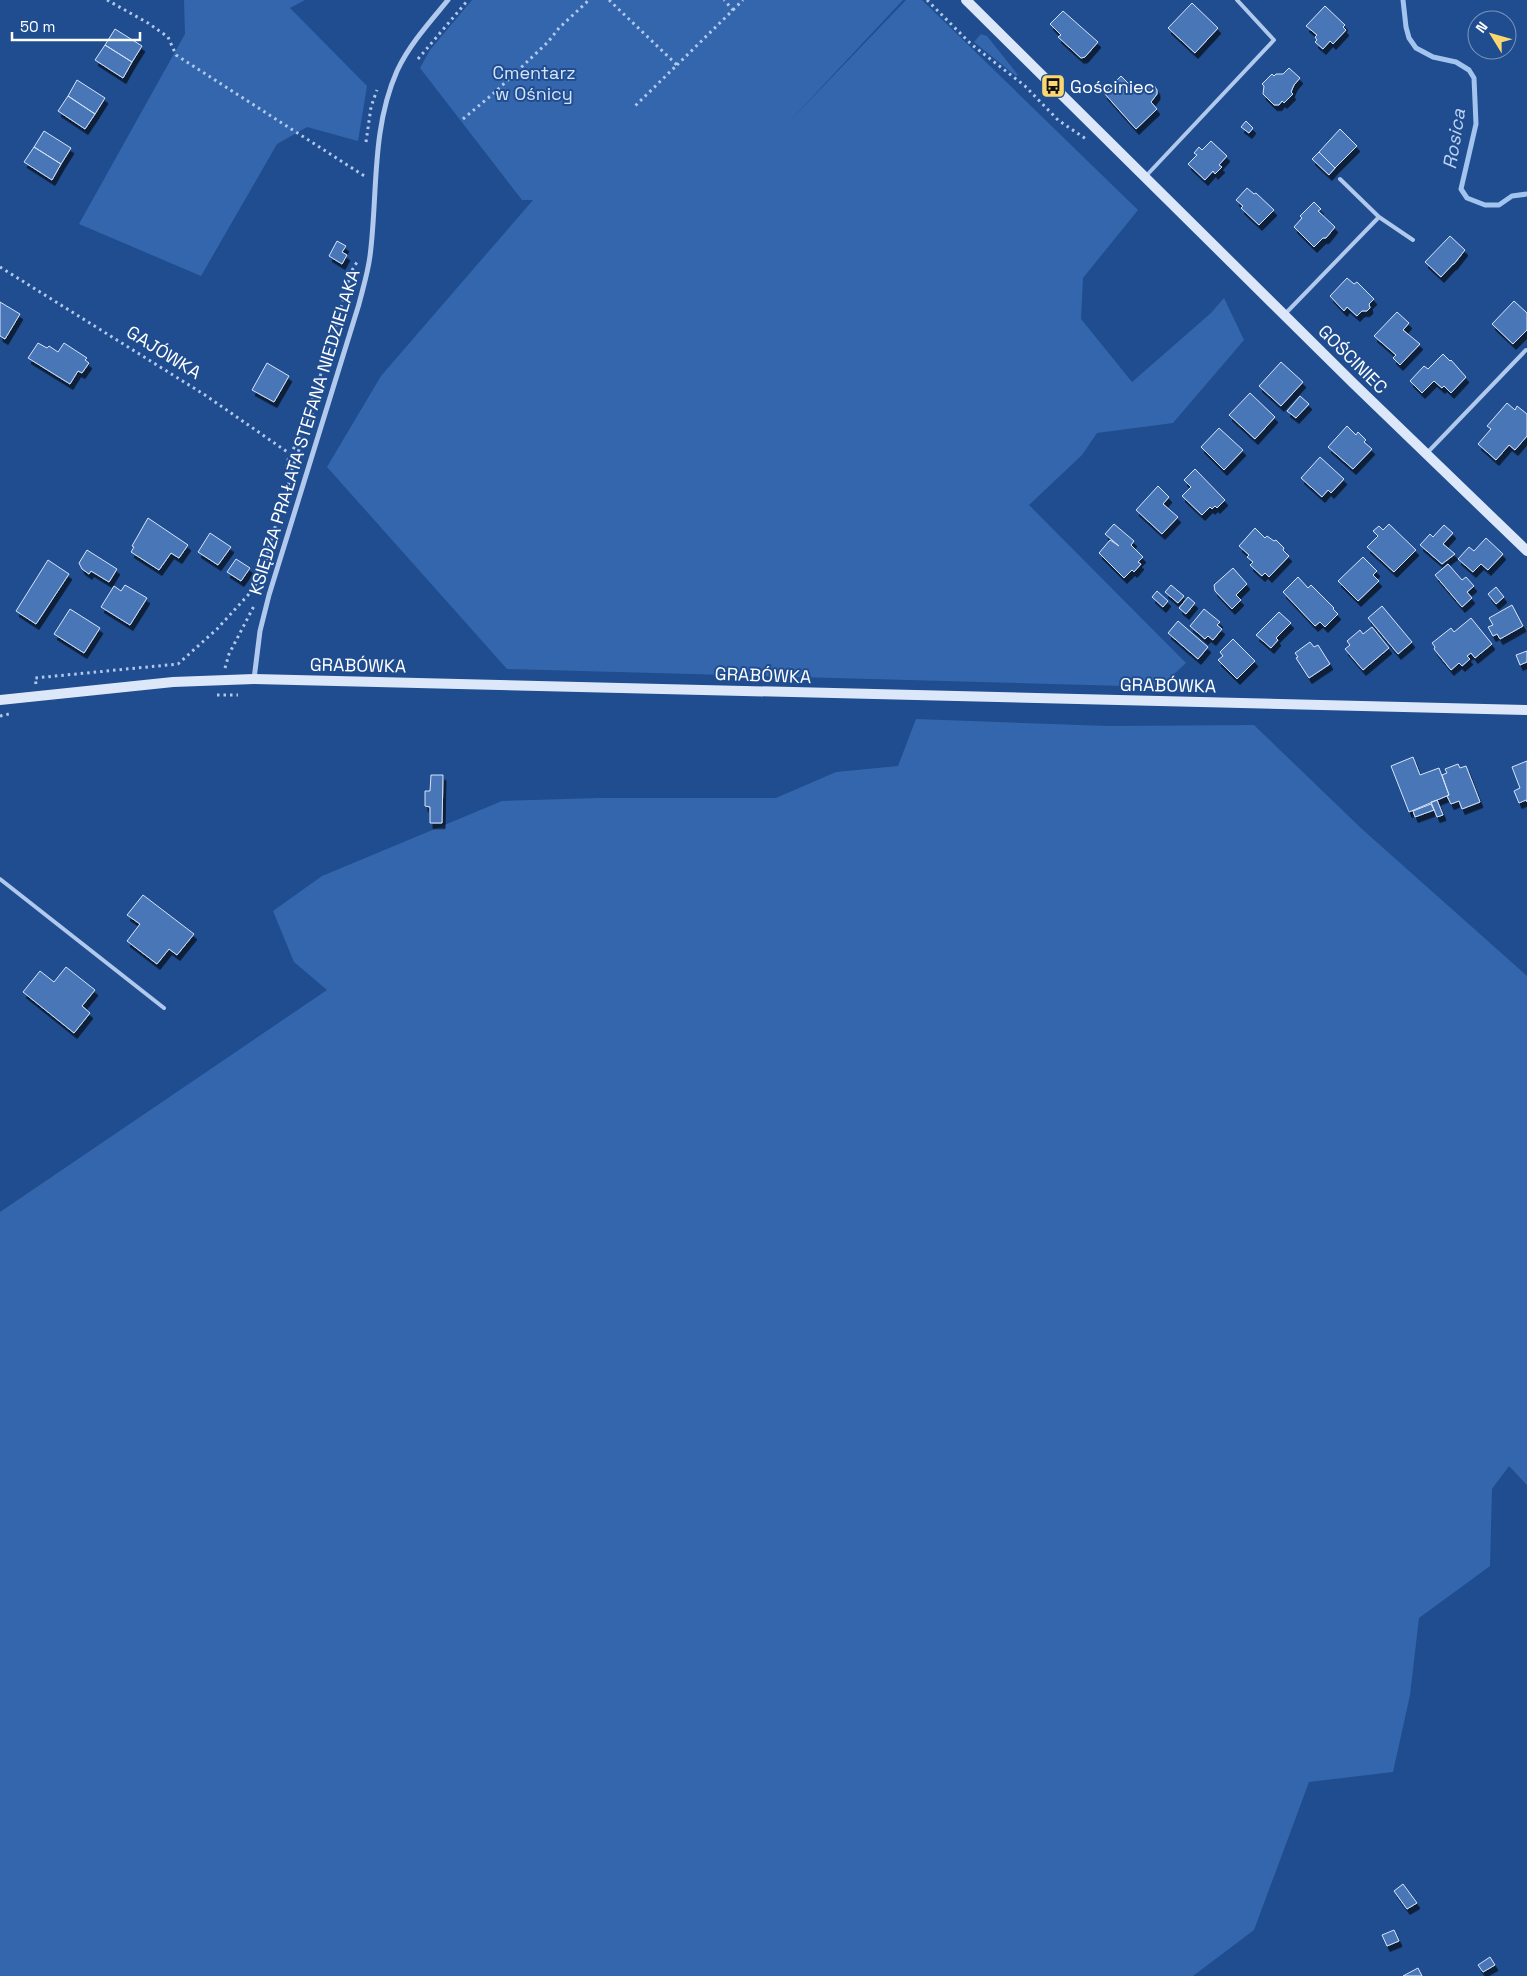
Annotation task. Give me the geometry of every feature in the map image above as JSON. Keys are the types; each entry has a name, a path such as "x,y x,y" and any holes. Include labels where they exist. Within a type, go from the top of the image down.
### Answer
{"street":[{"name":"KSIĘDZA PRAŁATA STEFANA NIEDZIELAKA","path":"254,680 260,631 269,595 360,304 369,265 377,147 384,107 397,72 409,49 448,0"},
{"name":"GOŚCINIEC","path":"966,0 1144,178 1527,551"},
{"name":"GRABÓWKA","path":"0,700 173,682 254,680 1527,710"}],"lane":[{"path":"1144,178 1274,40 1237,0"},
{"path":"1340,179 1379,217 1413,240"},
{"path":"1285,314 1379,217"},
{"path":"1426,453 1526,350"},
{"path":"0,879 164,1008"}],"path":[{"path":"107,0 148,23 168,37 176,55 375,182"},
{"path":"417,60 468,0"},
{"path":"463,120 548,42 559,28 589,0"},
{"path":"609,0 677,65"},
{"path":"724,0 733,10"},
{"path":"634,107 743,0"},
{"path":"268,569 268,550 291,476 287,462 303,429 335,330 351,272 357,262 369,265"},
{"name":"GAJÓWKA","path":"0,267 205,395 310,465"},
{"path":"178,664 217,629 249,594 258,596"},
{"path":"226,696 225,663 254,604"}],"green space":[{"path":"184,0 305,0 290,8 367,86 358,141 307,127 277,144 201,276 79,224 185,34"},
{"name":"Cmentarz w Ośnicy","path":"472,0 903,0 787,124 906,0 922,0 1138,210 1083,278 1081,319 1132,382 1211,313 1224,298 1244,340 1173,423 1097,433 1082,455 1029,505 1186,663 1160,687 507,669 327,467 381,376 533,200 522,200 420,68 430,50"},
{"path":"981,34 987,36 1018,75 1016,76 974,42"},
{"path":"916,719 1109,726 1254,725 1363,830 1527,976 1527,1485 1509,1466 1492,1489 1490,1566 1419,1618 1410,1695 1393,1772 1309,1782 1254,1930 1193,1976 0,1976 0,1212 327,990 294,962 273,911 322,876 502,801 598,798 776,798 836,772 898,766"}],"building":[{"path":"1192,3 1218,28 1195,53 1168,28"},
{"path":"1325,6 1345,25 1343,27 1346,30 1333,44 1330,41 1323,49 1315,42 1317,35 1306,26"},
{"path":"1063,11 1098,42 1085,57 1081,58 1058,37 1061,35 1050,24"},
{"path":"115,29 142,46 132,62 105,45"},
{"path":"105,45 132,62 123,78 95,60"},
{"path":"1289,68 1300,78 1294,85 1291,92 1293,94 1284,103 1282,101 1279,105 1274,105 1263,94 1264,86 1262,84 1272,74 1274,76 1276,74 1283,74"},
{"path":"1121,76 1140,92 1149,84 1154,85 1157,90 1157,94 1151,102 1157,109 1136,129 1104,93"},
{"path":"77,80 105,98 95,114 68,96"},
{"path":"68,96 95,114 85,129 58,111"},
{"path":"1246,121 1253,128 1249,133 1241,127"},
{"path":"1340,129 1357,146 1335,168 1319,152"},
{"path":"44,131 71,148 61,164 34,147"},
{"path":"1211,141 1227,156 1219,165 1222,167 1215,174 1213,171 1205,180 1188,164 1197,155 1194,153 1199,147 1202,150"},
{"path":"34,147 61,164 52,180 24,162"},
{"path":"1319,152 1335,168 1329,175 1312,159"},
{"path":"1247,188 1254,194 1256,193 1274,210 1259,225 1241,208 1243,206 1236,200"},
{"path":"1314,202 1321,209 1318,211 1335,227 1326,238 1323,238 1314,247 1294,227 1302,218 1300,216"},
{"path":"1450,236 1465,250 1441,277 1425,262"},
{"path":"337,241 346,246 342,252 347,255 342,264 329,256"},
{"path":"1347,278 1354,284 1357,282 1374,299 1369,304 1370,308 1367,311 1362,311 1357,316 1347,307 1344,311 1330,296"},
{"path":"1514,301 1527,313 1527,330 1513,344 1492,324"},
{"path":"0,302 20,314 5,339 0,336"},
{"path":"1397,312 1409,323 1403,330 1420,344 1400,365 1393,358 1396,355 1374,336"},
{"path":"38,343 47,348 49,346 58,352 64,343 87,358 85,360 89,363 82,373 78,371 70,384 28,358"},
{"path":"1443,354 1466,377 1451,393 1444,386 1442,388 1434,381 1422,393 1410,381 1424,366 1428,369"},
{"path":"1281,362 1303,382 1281,406 1259,386"},
{"path":"267,363 289,376 274,402 252,390"},
{"path":"1250,393 1275,417 1255,439 1229,415"},
{"path":"1300,396 1309,404 1296,418 1287,411"},
{"path":"1507,403 1515,410 1517,406 1527,414 1527,436 1515,450 1509,445 1496,460 1478,444 1491,429 1487,426"},
{"path":"1347,426 1356,435 1358,432 1366,440 1364,442 1372,449 1353,469 1328,447"},
{"path":"1219,428 1243,450 1224,470 1201,447"},
{"path":"1320,457 1344,479 1331,493 1328,490 1322,497 1301,478"},
{"path":"1195,469 1225,500 1217,508 1215,506 1212,509 1210,507 1202,515 1182,496 1191,487 1184,480"},
{"path":"1158,486 1169,497 1163,504 1178,517 1162,534 1136,510"},
{"path":"148,518 188,545 179,558 171,553 159,570 131,552 134,547 132,546"},
{"path":"1114,524 1134,541 1131,545 1143,557 1138,562 1141,564 1134,572 1132,570 1124,578 1099,553 1110,540 1119,546 1105,534"},
{"path":"1389,524 1416,550 1394,572 1367,547 1378,536 1373,531 1379,526 1383,530"},
{"path":"1444,525 1453,533 1443,544 1455,554 1442,564 1420,545 1430,534 1433,537"},
{"path":"1255,528 1265,538 1267,536 1274,541 1276,540 1289,556 1269,577 1265,573 1262,576 1250,565 1253,562 1247,557 1249,555 1239,546"},
{"path":"210,533 231,547 218,565 198,552"},
{"path":"1486,538 1503,554 1488,570 1481,564 1473,572 1458,559 1469,547 1474,551"},
{"path":"87,550 117,569 109,582 91,571 89,574 82,569 79,563"},
{"path":"1363,557 1377,571 1373,575 1379,581 1358,601 1338,581"},
{"path":"236,559 250,568 241,581 227,572"},
{"path":"48,560 69,574 36,624 16,611"},
{"path":"1448,564 1462,580 1466,577 1474,586 1467,592 1472,598 1462,607 1435,575"},
{"path":"1233,568 1247,584 1236,595 1241,600 1232,609 1215,591 1214,585"},
{"path":"1298,577 1308,588 1311,585 1338,614 1325,627 1320,622 1315,626 1283,592"},
{"path":"125,585 147,598 130,625 101,607 114,586 121,591"},
{"path":"1171,585 1184,596 1178,603 1165,592"},
{"path":"1496,587 1504,597 1496,604 1488,594"},
{"path":"1157,591 1168,601 1163,607 1152,597"},
{"path":"1188,597 1195,603 1186,614 1179,608"},
{"path":"1512,605 1523,626 1500,639 1497,634 1493,636 1488,627 1493,625 1489,618"},
{"path":"1382,606 1412,642 1398,654 1368,618"},
{"path":"70,609 100,628 84,653 54,634"},
{"path":"1204,609 1220,622 1217,625 1222,629 1213,640 1208,636 1205,639 1190,626"},
{"path":"1279,612 1291,623 1276,638 1278,640 1271,648 1256,635"},
{"path":"1471,618 1492,644 1475,658 1471,653 1467,656 1470,659 1462,666 1459,663 1451,670 1434,649 1435,647 1432,643 1451,628 1454,632"},
{"path":"1178,621 1208,647 1198,659 1168,633"},
{"path":"1372,627 1389,648 1363,670 1345,649 1350,645 1347,641 1360,630 1363,634"},
{"path":"1233,639 1255,661 1237,679 1218,660 1223,656 1220,652"},
{"path":"1310,642 1314,647 1318,645 1330,664 1309,678 1296,658 1298,657 1295,653"},
{"path":"1527,651 1527,662 1520,665 1516,655"},
{"path":"1413,757 1420,775 1439,768 1449,795 1409,812 1391,766"},
{"path":"1527,761 1527,802 1526,800 1519,803 1514,791 1520,788 1512,767"},
{"path":"1458,764 1460,768 1466,766 1480,802 1462,809 1459,801 1451,804 1442,775 1447,773 1445,769"},
{"path":"431,775 443,775 442,823 430,823 430,807 425,806 425,791 430,791"},
{"path":"1437,800 1443,815 1437,817 1431,802"},
{"path":"1431,804 1434,810 1415,817 1413,811"},
{"path":"143,895 194,934 177,955 169,949 157,964 127,941 140,924 127,915"},
{"path":"66,967 95,990 82,1006 90,1013 74,1033 23,992 40,971 54,982"},
{"path":"1403,1884 1417,1903 1407,1909 1394,1891"},
{"path":"1394,1930 1399,1941 1387,1946 1382,1935"},
{"path":"1490,1957 1495,1965 1483,1972 1478,1965"},
{"path":"1418,1968 1422,1976 1403,1976"}],"waterway":[{"name":"Rosica","path":"1403,0 1406,27 1409,38 1416,48 1433,57 1456,62 1469,70 1474,78 1476,124 1461,189 1467,198 1485,205 1499,205 1512,196 1527,194"}],"place":[{"name":"Gościniec","path":"1053,86"}]}
